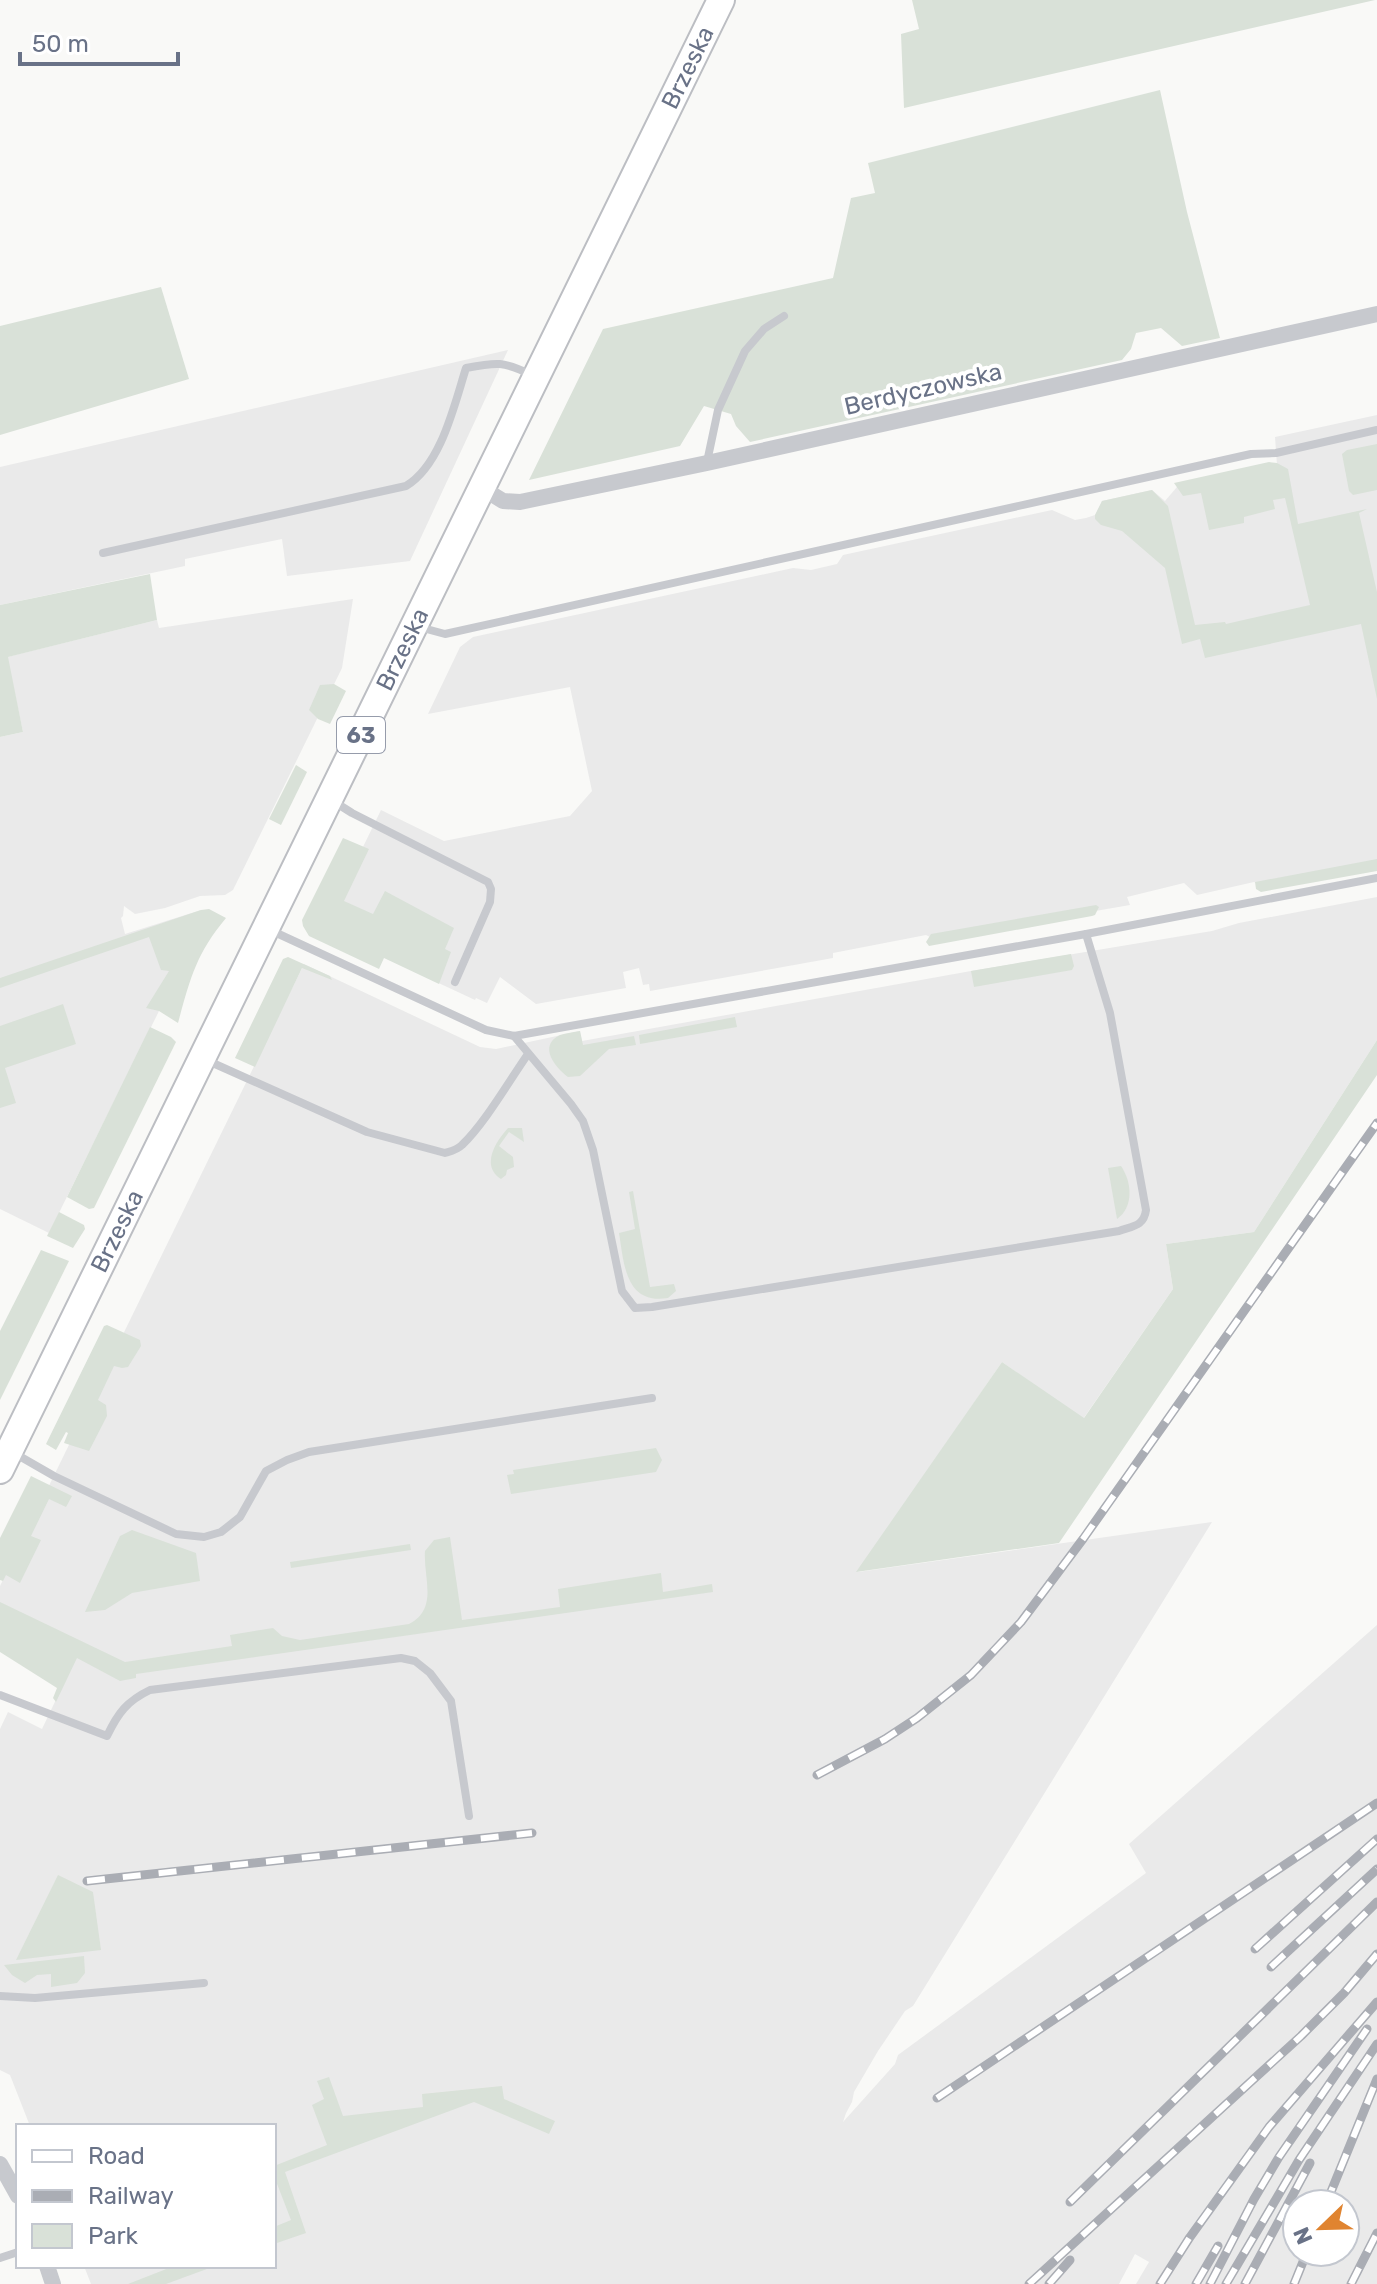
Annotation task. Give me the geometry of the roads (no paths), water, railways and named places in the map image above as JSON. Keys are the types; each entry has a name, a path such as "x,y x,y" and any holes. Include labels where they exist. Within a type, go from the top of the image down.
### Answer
{"main road":[{"name":"Brzeska","path":"9,1447 721,0"}],"street":[{"name":"Berdyczowska","path":"482,488 503,501 520,502 1377,314"},
{"path":"0,2164 16,2192"}],"lane":[{"path":"707,463 718,410 745,351 764,329 784,316"},
{"path":"103,553 406,486 417,480 435,454 466,368 495,362 514,366 536,377"},
{"path":"414,626 445,634 1236,457 1276,453 1377,430"},
{"path":"329,799 488,882 490,902 455,982"},
{"path":"266,928 486,1030 514,1036 1086,934 1377,878"},
{"path":"514,1036 583,1121 593,1150 622,1291 635,1308 1119,1231 1141,1223 1146,1210 1110,1013 1086,934"},
{"path":"202,1058 367,1132 445,1153 462,1146 528,1054"},
{"path":"9,1447 54,1476 176,1534 204,1537 221,1532 240,1517 266,1471 309,1452 652,1398"},
{"path":"0,1695 107,1736 118,1713 133,1698 150,1690 401,1658 415,1661 430,1673 451,1701 469,1816"},
{"path":"0,1996 35,1998 204,1983"}],"railway":[{"path":"817,1775 917,1718 971,1675 1021,1622 1377,1123"},
{"path":"937,2098 1377,1803"},
{"path":"87,1881 532,1833"},
{"path":"1255,1949 1377,1839"},
{"path":"1271,1967 1377,1869"},
{"path":"1070,2202 1377,1902"},
{"path":"1029,2284 1301,2036 1377,1954"},
{"path":"1160,2284 1269,2127 1377,2002"},
{"path":"1210,2284 1279,2157 1367,2029"},
{"path":"1226,2284 1299,2160 1377,2044"},
{"path":"1333,2188 1377,2079"},
{"path":"1245,2284 1310,2163"},
{"path":"1351,2284 1377,2233"},
{"path":"1196,2284 1218,2246"},
{"path":"1049,2284 1070,2260"},
{"path":"1294,2284 1300,2268"}]}
